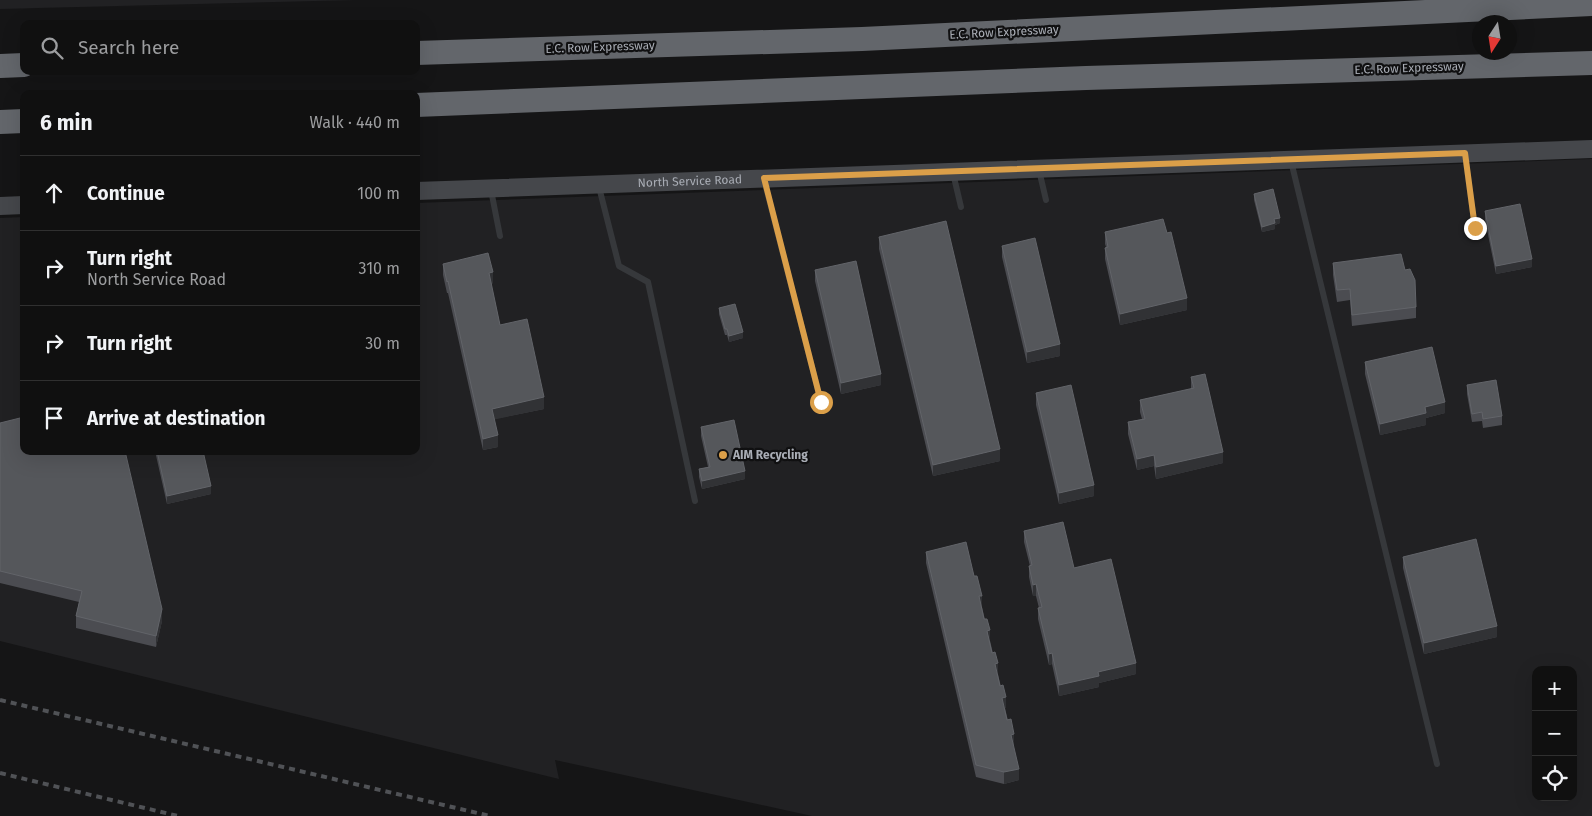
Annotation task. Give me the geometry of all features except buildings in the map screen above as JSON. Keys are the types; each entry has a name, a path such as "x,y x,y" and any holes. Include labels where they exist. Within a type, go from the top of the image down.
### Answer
{"highway":[{"name":"E.C. Row Expressway","path":"420,53 862,39 1590,4"},
{"name":"E.C. Row Expressway","path":"420,105 1086,78 1592,63"},
{"path":"0,66 20,66"},
{"path":"0,122 20,121"}],"street":[{"name":"North Service Road","path":"420,191 1592,149"},
{"path":"0,206 20,205"}],"lane":[{"path":"1465,153 1475,228"},
{"path":"1291,160 1437,764"},
{"path":"1038,169 1046,200"},
{"path":"953,172 961,207"},
{"path":"764,178 821,402"},
{"path":"598,184 619,266 648,282 695,501"},
{"path":"491,188 500,236"}],"shaded area":[{"path":"0,0 357,0 0,9"},
{"path":"1592,159 1592,816 812,816 555,760 559,779 0,641 0,218 20,217 20,455 420,455 420,203"}],"railway":[{"path":"0,700 490,816"},
{"path":"0,773 178,816"}],"place":[{"name":"AIM Recycling","path":"723,455"}],"route":[{"path":"821,402 764,178 1465,153 1475,228"}]}
